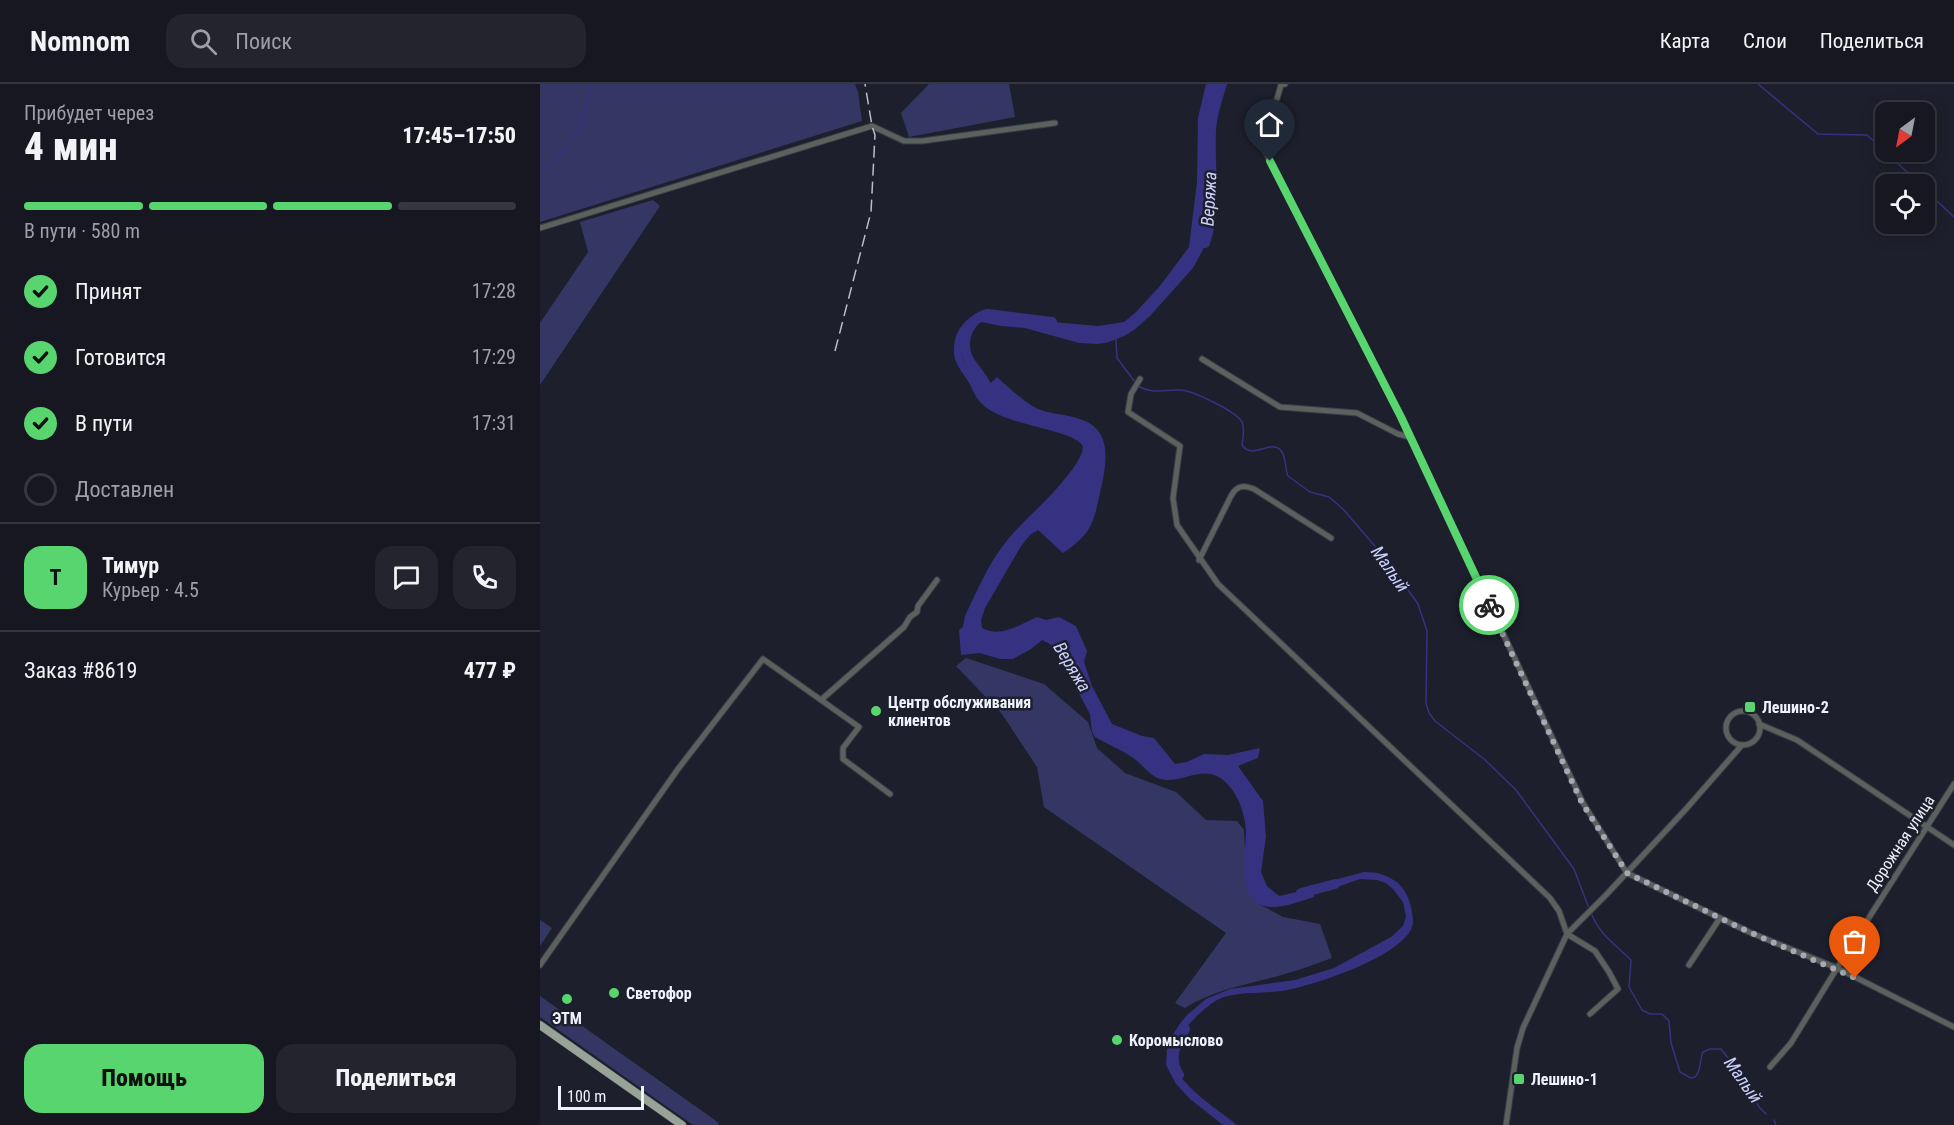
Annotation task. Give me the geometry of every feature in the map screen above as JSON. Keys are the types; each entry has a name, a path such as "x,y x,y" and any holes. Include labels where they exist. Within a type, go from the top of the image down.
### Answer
{"main road":[{"path":"540,1026 682,1125"}],"street":[{"path":"1285,84 1281,85 1263,147 1410,437 1582,803 1627,873 1749,932 1837,968 1954,1027"},
{"path":"540,228 872,126 904,141 914,141 1055,123"},
{"path":"1202,359 1280,407 1357,413 1398,434 1410,437"},
{"path":"1140,379 1131,394 1128,412 1180,446 1173,498 1177,525 1199,560 1218,584 1499,852 1542,889 1559,911 1567,934 1595,951 1618,989 1590,1014"},
{"path":"1199,560 1231,496 1240,486 1254,489 1331,538"},
{"path":"821,700 904,627 910,617 917,612 918,606 936,580"},
{"path":"540,965 678,769 763,659 859,727 843,748 843,759 890,794"},
{"path":"1737,711 1747,711 1755,715 1759,724 1759,734 1748,744 1735,743 1727,735 1727,721 1737,711"},
{"path":"1759,724 1797,740 1954,845"},
{"path":"1506,1125 1517,1048 1523,1028 1567,934 1627,873 1742,745"},
{"name":"Дорожная улица","path":"1770,1067 1791,1043 1954,783"},
{"path":"1689,964 1720,918"}],"shaded area":[{"path":"540,84 855,84 862,121 540,222"},
{"path":"929,84 1009,84 1015,117 909,137 901,113"},
{"path":"653,200 660,206 540,385 540,323 588,252 580,222"},
{"path":"966,658 1044,684 1088,722 1097,748 1125,773 1176,792 1206,820 1237,821 1244,830 1247,883 1259,904 1283,917 1320,924 1332,958 1222,991 1185,1008 1175,1003 1226,933 1044,807 1037,767 1002,714 956,666"},
{"path":"540,920 552,928 540,946"},
{"path":"540,996 719,1123 718,1125 693,1125 540,1017"}],"water":[{"path":"1206,84 1220,84 1210,115 1211,185 1207,242 1193,268 1150,316 1124,336 1098,344 1079,343 1025,328 977,321 966,330 961,346 963,360 985,389 997,377 1033,407 1087,422 1101,435 1106,454 1098,504 1093,521 1085,534 1063,553 1038,530 1030,535 1021,546 985,608 981,620 982,628 996,632 1010,629 1037,617 1046,620 1059,617 1076,626 1087,651 1084,662 1092,686 1112,724 1142,736 1154,738 1175,764 1187,762 1204,754 1228,755 1260,748 1258,758 1238,766 1263,801 1266,836 1261,872 1267,886 1279,896 1314,888 1314,897 1275,907 1259,904 1251,897 1247,888 1244,865 1246,832 1244,818 1240,803 1222,779 1214,775 1199,774 1176,779 1160,779 1123,751 1095,737 1092,732 1090,714 1057,653 1050,644 1042,640 1013,659 1000,659 980,653 961,655 959,630 963,627 965,616 991,563 1008,539 1065,479 1083,449 1076,440 1065,435 1006,417 982,404 956,362 954,344 957,333 962,325 974,315 1098,326 1124,322 1135,313 1160,286 1189,247 1197,182 1198,118"},
{"path":"1364,872 1378,873 1390,878 1398,883 1407,895 1413,920 1409,932 1398,944 1361,966 1318,982 1287,990 1224,997 1197,1016 1174,1047 1172,1057 1179,1075 1194,1091 1237,1125 1223,1125 1190,1099 1176,1084 1166,1065 1167,1050 1172,1036 1187,1015 1206,999 1230,989 1295,980 1334,968 1391,937 1403,926 1406,917 1403,902 1386,883 1360,879 1323,892 1323,883"}],"waterway":[{"path":"571,140 580,128 592,84"},
{"name":"Веряжа","path":"1205,243 1212,201 1212,124 1222,84"},
{"path":"1758,84 1818,134 1867,135 1909,174"},
{"path":"540,168 555,161 568,146"},
{"path":"1935,199 1954,217"},
{"name":"Веряжа","path":"995,397 967,356 965,343 971,325 981,316 988,314 1052,322"},
{"name":"Малый","path":"1116,339 1117,358 1135,382"},
{"name":"Малый","path":"1138,386 1154,391 1186,391 1223,407 1242,422 1244,431 1242,445 1246,449 1251,451 1268,447 1278,448 1283,454 1288,476 1310,492 1329,497 1343,509 1386,559 1418,604 1427,631 1426,703 1429,713 1435,721 1484,759 1516,790 1574,869 1588,906"},
{"name":"Веряжа","path":"1301,893 1335,884"},
{"name":"Малый","path":"1592,915 1604,934 1631,960 1629,987 1642,1010 1650,1014 1662,1014 1669,1021 1671,1043 1680,1072 1691,1078 1695,1077 1699,1071 1703,1052 1710,1049 1721,1049 1746,1081 1759,1107 1766,1114"},
{"name":"Веряжа","path":"1179,1075 1174,1064 1174,1052 1185,1029"},
{"name":"Малый","path":"1774,1120 1776,1125"}],"railway":[{"path":"835,351 871,212 875,135 865,84"}],"way so far":[{"path":"1489,605 1582,803 1627,873 1749,932 1837,968 1855,978"}],"place":[{"name":"Лешино-2","path":"1750,707"},
{"name":"Центр обслуживания клиентов","path":"876,711"},
{"name":"Светофор","path":"614,993"},
{"name":"ЭТМ","path":"567,999"},
{"name":"Коромыслово","path":"1117,1040"},
{"name":"Лешино-1","path":"1519,1079"}],"route":[{"path":"1270,161 1401,417 1489,605"}]}
